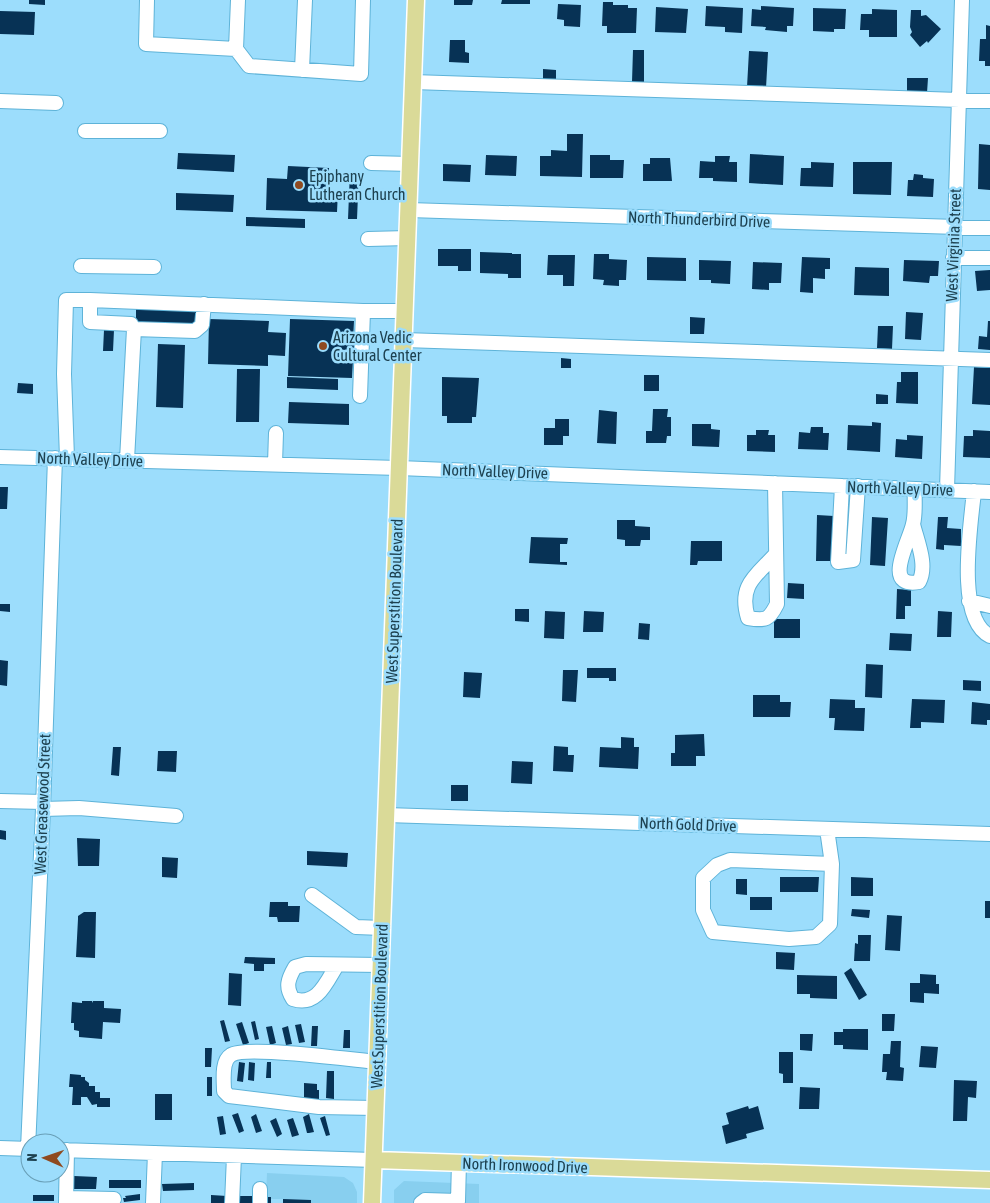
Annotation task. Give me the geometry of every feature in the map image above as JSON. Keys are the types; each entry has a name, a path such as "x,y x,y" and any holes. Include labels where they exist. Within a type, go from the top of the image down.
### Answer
{"main road":[{"name":"West Superstition Boulevard","path":"372,1203 416,0"},
{"name":"North Ironwood Drive","path":"374,1160 990,1180"}],"street":[{"path":"147,0 146,44 236,49"},
{"path":"238,0 236,49 249,66 361,74 363,0"},
{"path":"302,70 305,0"},
{"name":"West Virginia Street","path":"947,490 962,0"},
{"path":"413,82 990,101"},
{"path":"0,101 56,103"},
{"path":"85,131 160,131"},
{"path":"371,163 410,164"},
{"name":"North Thunderbird Drive","path":"409,210 990,228"},
{"path":"368,239 408,238"},
{"path":"953,258 990,258"},
{"path":"81,266 154,267"},
{"name":"West Greasewood Street","path":"30,1133 43,806 61,458 66,300 90,300"},
{"path":"127,460 134,329 131,324 90,322 90,300 405,311"},
{"path":"134,329 195,331 202,325 204,304"},
{"path":"360,396 363,311"},
{"path":"404,340 990,360"},
{"path":"275,464 276,433"},
{"name":"North Valley Drive","path":"0,456 399,468 990,492"},
{"path":"775,483 776,554"},
{"path":"842,486 838,562 853,560 858,486"},
{"path":"913,524 915,489"},
{"path":"974,491 968,577 970,602 972,613 980,628 990,636"},
{"path":"970,602 990,606"},
{"path":"0,801 176,816"},
{"name":"North Gold Drive","path":"386,815 990,834"},
{"path":"827,829 832,864 830,924 816,937 789,939 713,932 703,910 704,878 716,865 730,860 832,864"},
{"path":"312,895 356,927 382,928"},
{"path":"337,965 381,965"},
{"path":"376,1108 320,1107 229,1096 224,1091 225,1062 230,1055 240,1052 290,1054 377,1062"},
{"path":"0,1148 20,1149"},
{"name":"North Ironwood Drive","path":"70,1150 374,1160"},
{"path":"153,1203 156,1154"},
{"path":"232,1203 234,1156"},
{"path":"421,1203 425,1200 458,1202 459,1162"},
{"path":"65,1183 66,1200 114,1199"}],"shaded area":[{"path":"267,1173 344,1177 353,1183 357,1192 357,1203 283,1203 283,1199 271,1199 271,1197 266,1197"},
{"path":"404,1181 479,1184 479,1203 394,1203 394,1190"}],"building":[{"path":"29,0 45,0 45,5 29,4"},
{"path":"454,0 473,0 472,5 454,5"},
{"path":"502,0 530,0 530,4 501,4"},
{"path":"603,2 613,2 613,5 628,5 628,8 637,8 636,33 607,33 607,26 602,26"},
{"path":"558,4 581,5 580,27 564,26 564,20 557,19"},
{"path":"706,6 743,8 742,33 725,32 725,27 705,26"},
{"path":"761,6 794,8 793,26 787,26 787,32 765,30 766,27 751,26 752,9 761,10"},
{"path":"656,7 688,9 686,33 655,32"},
{"path":"813,8 846,9 845,29 834,29 834,32 813,31"},
{"path":"872,9 897,10 897,37 869,37 869,30 860,30 861,14 872,14"},
{"path":"911,10 921,10 921,16 926,15 941,29 928,43 927,41 920,47 910,35 912,32 910,27"},
{"path":"0,11 35,12 34,35 0,34"},
{"path":"986,25 990,26 990,66 985,66 985,61 979,61 980,39 986,39"},
{"path":"450,40 465,40 465,52 469,53 469,63 449,62"},
{"path":"633,50 644,50 644,82 632,82"},
{"path":"749,51 768,52 766,88 747,87"},
{"path":"543,69 556,70 556,79 543,79"},
{"path":"907,78 928,78 927,93 907,92"},
{"path":"567,134 583,134 582,177 540,176 540,156 551,156 551,150 567,151"},
{"path":"979,144 990,145 990,190 978,189"},
{"path":"178,153 235,155 234,172 177,169"},
{"path":"750,154 784,156 783,185 749,183"},
{"path":"486,155 517,156 516,176 485,175"},
{"path":"590,155 610,155 610,160 624,160 623,178 590,178"},
{"path":"715,156 730,156 729,162 737,162 737,182 713,181 713,178 699,178 700,161 715,162"},
{"path":"650,158 670,158 672,181 643,181 643,164 650,164"},
{"path":"811,162 834,163 833,187 800,186 801,168 811,168"},
{"path":"853,162 892,162 891,195 853,194"},
{"path":"443,164 471,165 470,182 443,181"},
{"name":"Epiphany Lutheran Church","path":"288,166 329,168 329,174 332,174 331,191 338,191 337,212 266,210 267,178 287,179"},
{"path":"350,171 359,171 357,219 348,219"},
{"path":"914,174 923,175 923,178 934,179 933,197 907,196 908,180 913,180"},
{"path":"176,193 234,195 233,212 176,210"},
{"path":"246,217 305,219 305,228 246,226"},
{"path":"438,249 471,249 471,271 458,271 458,266 438,266"},
{"path":"480,252 521,254 521,278 508,278 508,274 480,273"},
{"path":"594,254 609,254 609,259 627,260 626,280 619,280 619,286 603,285 604,280 593,279"},
{"path":"548,255 575,255 574,286 563,286 563,275 547,275"},
{"path":"647,257 686,258 686,281 647,280"},
{"path":"802,257 830,258 830,269 825,269 825,279 813,278 813,293 800,292"},
{"path":"699,260 731,261 730,284 711,283 711,280 699,280"},
{"path":"904,260 939,261 938,276 930,276 929,283 903,281"},
{"path":"753,262 782,263 781,283 769,283 769,290 752,289"},
{"path":"855,267 889,268 889,296 854,295"},
{"path":"990,270 990,290 977,291 975,271"},
{"path":"136,307 196,308 196,326 136,324"},
{"path":"906,312 923,313 921,340 905,339"},
{"path":"690,317 705,318 704,334 690,334"},
{"path":"209,319 269,321 268,332 286,333 285,356 268,355 268,366 208,364"},
{"name":"Arizona Vedic Cultural Center","path":"290,319 354,321 353,341 356,341 352,378 288,376"},
{"path":"988,321 990,321 990,350 978,349 979,336 987,337"},
{"path":"878,326 893,326 892,349 877,348"},
{"path":"104,330 114,330 113,351 103,351"},
{"path":"158,344 185,345 183,408 156,407"},
{"path":"561,358 571,359 571,368 561,368"},
{"path":"974,367 990,368 990,405 972,404"},
{"path":"237,369 260,369 259,422 236,422"},
{"path":"901,372 918,372 918,404 896,403 897,382 901,382"},
{"path":"644,375 659,375 659,391 644,391"},
{"path":"287,377 338,379 338,390 287,388"},
{"path":"442,377 479,378 476,417 472,417 472,423 447,423 447,416 442,416"},
{"path":"18,383 33,384 33,394 17,393"},
{"path":"876,394 888,395 888,404 876,404"},
{"path":"289,402 349,404 349,425 288,423"},
{"path":"653,409 668,409 667,417 671,417 671,436 667,436 666,443 646,443 646,431 652,431"},
{"path":"599,410 617,412 616,444 597,443"},
{"path":"555,419 569,419 569,436 563,436 563,445 544,445 544,428 555,428"},
{"path":"872,422 881,423 880,452 847,450 848,425 872,426"},
{"path":"692,424 711,424 711,429 720,430 719,447 692,446"},
{"path":"811,427 823,427 823,433 829,433 828,450 798,449 799,432 810,433"},
{"path":"756,430 769,430 768,435 775,435 775,452 747,451 747,435 756,435"},
{"path":"973,430 990,431 990,458 963,457 964,436 973,436"},
{"path":"907,435 923,436 922,459 895,457 896,439 907,440"},
{"path":"0,487 8,487 7,509 0,509"},
{"path":"817,515 834,516 833,561 816,561"},
{"path":"872,517 888,518 885,566 870,565"},
{"path":"938,517 948,517 947,528 961,529 961,546 944,545 944,550 936,549"},
{"path":"617,520 635,520 635,526 650,527 650,540 641,540 640,546 625,546 625,540 617,539"},
{"path":"531,537 568,538 567,544 560,544 560,562 567,562 567,565 529,563"},
{"path":"691,541 722,541 722,561 698,561 697,565 690,565"},
{"path":"788,583 804,584 804,599 787,598"},
{"path":"897,589 911,590 911,606 905,606 905,619 896,619"},
{"path":"0,604 10,604 10,612 0,611"},
{"path":"515,609 529,609 529,622 515,621"},
{"path":"545,611 565,612 564,639 544,638"},
{"path":"584,611 604,612 603,632 583,632"},
{"path":"938,611 952,612 951,637 937,637"},
{"path":"774,619 800,619 800,638 774,638"},
{"path":"639,623 650,624 649,640 638,639"},
{"path":"890,633 912,634 911,651 889,650"},
{"path":"0,660 8,661 7,686 0,685"},
{"path":"866,664 883,665 882,698 865,697"},
{"path":"587,668 616,668 616,681 609,681 609,678 587,678"},
{"path":"563,670 578,670 576,702 562,701"},
{"path":"464,672 482,673 480,698 463,697"},
{"path":"963,680 981,681 981,691 963,690"},
{"path":"753,695 780,695 780,702 791,702 790,717 753,717"},
{"path":"830,699 855,700 855,708 865,708 864,731 834,730 835,718 829,718"},
{"path":"912,699 945,700 944,723 921,722 921,728 910,728"},
{"path":"972,702 990,704 990,720 987,720 987,725 971,724"},
{"path":"704,734 705,756 696,756 696,766 671,766 671,753 675,753 675,735"},
{"path":"621,737 634,738 634,747 639,747 638,769 599,767 600,747 621,748"},
{"path":"554,746 568,747 568,755 574,755 573,772 553,771"},
{"path":"113,747 121,747 119,776 111,775"},
{"path":"158,751 177,751 176,772 157,771"},
{"path":"512,761 533,762 532,784 511,783"},
{"path":"451,785 468,785 468,801 451,801"},
{"path":"0,830 6,831 6,840 0,839"},
{"path":"77,838 100,839 99,866 78,866"},
{"path":"307,851 348,853 347,867 307,865"},
{"path":"162,857 178,858 177,878 162,877"},
{"path":"780,877 819,877 818,892 780,892"},
{"path":"851,877 873,878 873,896 851,896"},
{"path":"736,879 747,879 747,895 736,894"},
{"path":"750,897 772,897 772,910 750,910"},
{"path":"985,901 990,901 990,918 985,918"},
{"path":"270,902 288,902 288,906 300,906 299,922 278,922 277,917 269,917"},
{"path":"852,909 870,910 869,918 851,916"},
{"path":"84,912 96,912 95,958 76,957 78,916"},
{"path":"887,915 902,916 900,951 885,950"},
{"path":"858,935 871,935 870,961 854,961 855,943 858,944"},
{"path":"776,952 795,953 794,970 776,969"},
{"path":"245,957 275,958 275,964 264,964 264,971 254,971 254,964 244,963"},
{"path":"851,968 867,995 859,1000 844,973"},
{"path":"229,973 242,974 241,1006 228,1005"},
{"path":"920,974 936,975 936,984 939,984 939,994 924,993 924,1003 910,1002 910,983 920,983"},
{"path":"797,975 837,976 837,999 810,998 810,994 797,994"},
{"path":"82,1001 92,1001 93,1003 93,1001 104,1001 104,1008 121,1009 120,1023 103,1022 102,1039 79,1037 79,1031 74,1030 74,1023 71,1023 72,1002 82,1003"},
{"path":"882,1014 895,1014 894,1031 882,1031"},
{"path":"224,1020 230,1041 225,1042 220,1021"},
{"path":"255,1021 259,1039 255,1040 251,1022"},
{"path":"242,1022 249,1043 243,1045 236,1024"},
{"path":"301,1024 305,1042 299,1043 295,1025"},
{"path":"272,1026 276,1043 270,1045 266,1027"},
{"path":"288,1026 292,1044 286,1045 282,1028"},
{"path":"312,1026 318,1026 317,1046 311,1046"},
{"path":"843,1029 868,1029 868,1050 843,1049 843,1045 834,1045 834,1032 843,1032"},
{"path":"344,1030 350,1030 350,1048 343,1048"},
{"path":"800,1034 813,1034 812,1051 800,1050"},
{"path":"891,1041 901,1041 900,1067 904,1068 903,1081 886,1080 887,1072 882,1072 883,1054 890,1054"},
{"path":"921,1046 938,1047 936,1068 919,1067"},
{"path":"205,1048 212,1048 211,1067 205,1067"},
{"path":"779,1052 793,1052 793,1083 783,1083 783,1074 779,1073"},
{"path":"239,1062 245,1063 243,1082 237,1081"},
{"path":"249,1062 255,1063 254,1081 248,1080"},
{"path":"267,1062 271,1062 271,1078 266,1078"},
{"path":"327,1071 334,1071 334,1099 326,1098"},
{"path":"70,1074 85,1077 89,1086 95,1086 95,1092 100,1092 100,1098 110,1098 110,1107 97,1107 97,1104 92,1105 87,1097 81,1097 81,1105 72,1105 73,1087 69,1087"},
{"path":"207,1077 212,1077 212,1096 207,1096"},
{"path":"954,1080 977,1081 976,1098 968,1097 967,1121 953,1121"},
{"path":"304,1083 317,1084 319,1101 304,1100"},
{"path":"800,1087 820,1088 819,1109 799,1109"},
{"path":"155,1094 172,1094 172,1120 155,1120"},
{"path":"748,1106 749,1109 758,1106 764,1129 746,1134 747,1138 726,1144 722,1126 729,1124 726,1113"},
{"path":"238,1113 244,1131 239,1133 232,1115"},
{"path":"256,1114 262,1131 256,1133 251,1117"},
{"path":"309,1114 314,1132 307,1133 303,1117"},
{"path":"223,1116 226,1134 220,1135 217,1117"},
{"path":"325,1116 330,1135 326,1136 320,1118"},
{"path":"276,1118 282,1134 277,1137 270,1121"},
{"path":"293,1118 299,1135 292,1137 287,1120"},
{"path":"74,1176 97,1177 96,1189 74,1189"},
{"path":"109,1180 141,1180 141,1188 109,1188"},
{"path":"194,1183 194,1190 163,1191 162,1184"},
{"path":"140,1194 140,1200 124,1202 123,1198 126,1198 125,1196"},
{"path":"33,1195 54,1195 54,1201 33,1201"},
{"path":"211,1195 227,1196 227,1203 211,1203"},
{"path":"239,1196 255,1196 255,1203 239,1203"},
{"path":"266,1197 271,1197 271,1203 266,1203"},
{"path":"283,1199 311,1200 311,1203 283,1203"}],"place":[{"name":"Epiphany Lutheran Church","path":"299,185"},
{"name":"Arizona Vedic Cultural Center","path":"323,346"}]}
